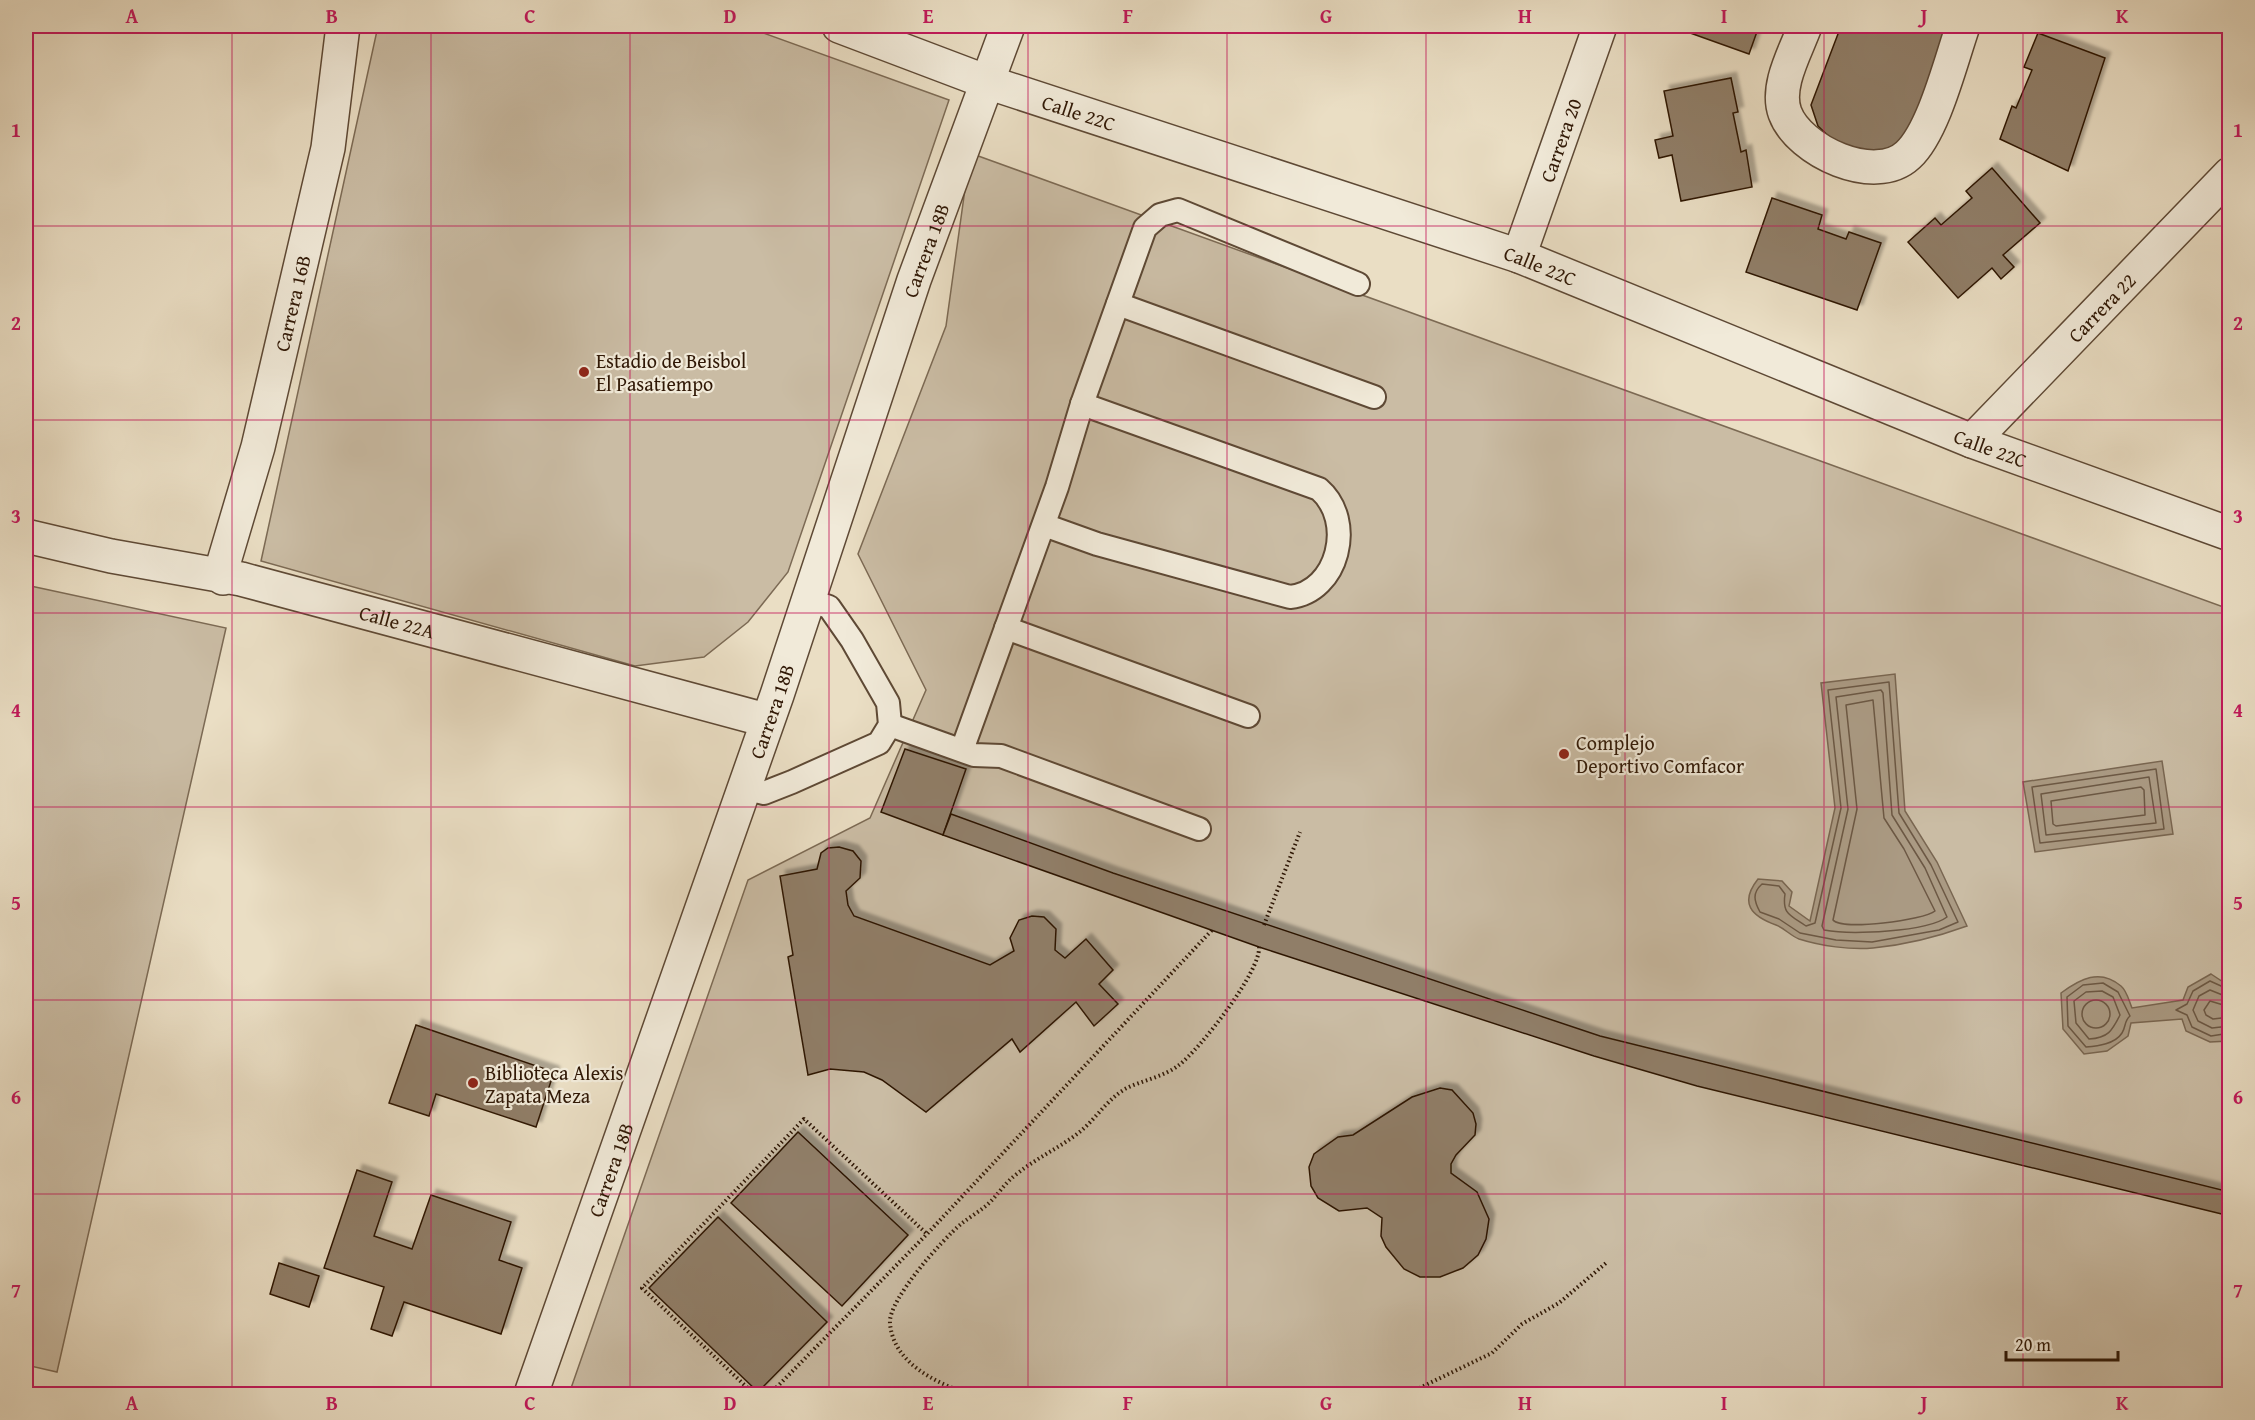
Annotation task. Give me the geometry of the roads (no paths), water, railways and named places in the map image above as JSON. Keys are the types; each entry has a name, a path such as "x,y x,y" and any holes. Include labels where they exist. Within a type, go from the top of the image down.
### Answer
{"street":[{"name":"Carrera 16B","path":"223,578 223,565 258,447 328,147 343,26"},
{"name":"Calle 22C","path":"839,26 987,82 1519,256 1972,441 2229,534"},
{"name":"Carrera 18B","path":"531,1395 808,600 914,280 1008,26"},
{"name":"Carrera 20","path":"1519,256 1600,26"},
{"path":"1805,26 1782,89 1785,113 1801,137 1839,162 1882,168 1907,156 1926,132 1963,26"},
{"name":"Carrera 22","path":"1972,441 2229,174"},
{"name":"Calle 22A","path":"26,536 111,556 223,578 241,579 766,720"}],"lane":[{"path":"962,750 1044,525 1082,404 1145,228 1160,215 1178,210 1358,284"},
{"path":"1118,304 1374,397"},
{"path":"1044,525 1097,544 1290,597 1305,595 1323,578 1340,545 1338,515 1329,498 1319,489 1082,404"},
{"path":"743,788 764,793 792,782 879,743 890,725 888,703 852,640 829,608 808,600"},
{"path":"1006,628 1248,716"},
{"path":"890,725 974,755 1001,756 1199,830"}],"water":[{"path":"1895,674 1905,811 1937,862 1967,926 1920,940 1873,948 1836,947 1799,939 1754,913 1750,908 1749,895 1758,879 1782,881 1792,892 1789,906 1810,921 1835,808 1821,683"},
{"path":"2162,761 2173,834 2035,852 2023,782"},
{"path":"2211,974 2229,986 2229,1041 2210,1042 2186,1031 2182,1019 2131,1023 2128,1036 2107,1051 2084,1054 2063,1029 2061,993 2083,980 2098,977 2113,981 2125,991 2132,1008 2183,1000 2188,987"}],"place":[{"name":"Estadio de Beisbol El Pasatiempo","path":"584,372"},
{"name":"Complejo Deportivo Comfacor","path":"1564,754"},
{"name":"Biblioteca Alexis Zapata Meza","path":"473,1083"}]}
